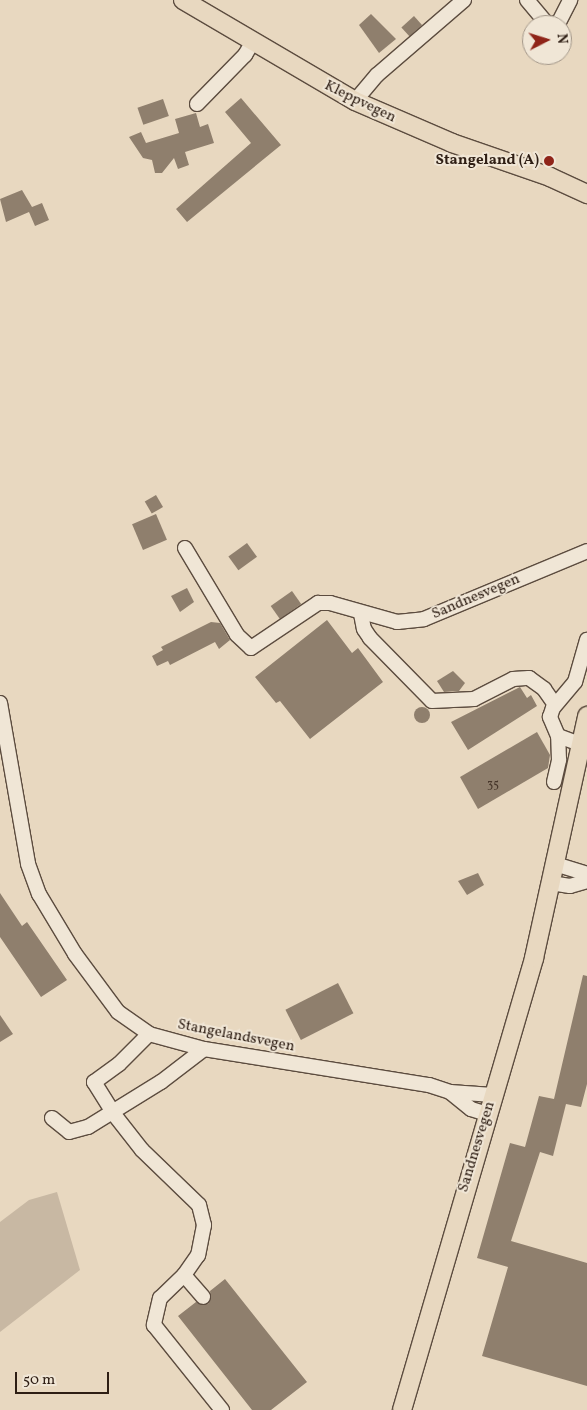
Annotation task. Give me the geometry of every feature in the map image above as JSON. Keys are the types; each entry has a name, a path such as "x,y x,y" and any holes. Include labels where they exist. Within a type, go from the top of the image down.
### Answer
{"main road":[{"name":"Kleppvegen","path":"183,0 252,43 355,101 452,143 550,177 587,194"},
{"name":"Kleppvegen","path":"550,177 587,184"},
{"name":"Sandnesvegen","path":"402,1409 534,958 587,716"}],"street":[{"path":"355,101 378,75 464,0"},
{"path":"527,0 548,25 563,18 570,0"},
{"path":"197,104 245,55 252,43"},
{"name":"Sandnesvegen","path":"185,548 237,635 251,648 318,603 330,603 361,614 397,622 424,619 587,552"},
{"path":"361,614 364,629 370,638 432,701 474,699 513,679 529,678 544,690 555,705"},
{"path":"554,782 559,760 558,736 550,721 555,705 575,682 587,640"},
{"name":"Stangelandsvegen","path":"0,703 28,864 39,894 75,954 118,1012 149,1034 204,1049 429,1085 450,1092 493,1095"},
{"path":"558,736 580,744"},
{"path":"555,864 587,874"},
{"path":"550,883 570,886 587,881"},
{"path":"149,1034 119,1064 94,1082 113,1114 142,1150 199,1205 204,1225 198,1254 184,1275 160,1298 154,1325 222,1410"},
{"path":"52,1118 69,1132 88,1127 113,1114 204,1049"},
{"name":"Stangelandsvegen","path":"450,1092 472,1108 487,1114"},
{"path":"184,1275 203,1297"}],"shaded area":[{"path":"57,1192 80,1270 0,1332 0,1222 29,1200"}],"building":[{"path":"371,14 396,39 379,53 359,25"},
{"path":"414,16 422,25 409,36 401,27"},
{"path":"241,98 281,145 187,222 176,209 251,143 225,112"},
{"path":"163,99 169,116 143,125 137,108"},
{"path":"196,113 200,127 208,124 214,143 185,152 189,165 178,169 174,158 162,173 155,173 152,160 143,158 129,137 141,132 146,143 179,133 175,119"},
{"path":"22,190 32,207 42,203 49,220 35,226 29,212 6,222 0,199"},
{"path":"156,495 163,507 152,514 145,502"},
{"path":"156,514 167,540 143,550 132,524"},
{"path":"247,543 257,557 238,570 228,557"},
{"path":"187,588 194,602 180,612 171,596"},
{"path":"292,591 301,604 280,619 271,606"},
{"path":"327,620 352,653 358,648 383,682 310,739 280,701 276,703 255,677"},
{"path":"211,622 220,623 230,640 219,649 215,642 170,665 168,661 157,666 152,656 163,650 161,647"},
{"path":"453,671 465,683 459,691 444,692 437,681"},
{"path":"520,687 527,698 531,695 537,706 468,750 451,722"},
{"path":"419,707 425,707 430,712 428,721 419,723 414,718 414,712"},
{"path":"537,732 550,755 548,768 478,809 460,777"},
{"path":"478,873 484,885 467,895 458,881"},
{"path":"0,893 22,926 27,922 67,980 41,997 0,937"},
{"path":"583,975 587,976 587,1084 581,1107 566,1104 553,1156 540,1152 511,1241 587,1263 587,1386 482,1356 508,1267 477,1258 510,1143 525,1147 539,1096 554,1099"},
{"path":"338,983 353,1013 301,1040 285,1010"},
{"path":"0,1015 13,1034 0,1042"},
{"path":"225,1279 307,1382 271,1410 252,1410 178,1316 196,1302 208,1304 211,1299 210,1291"}],"place":[{"name":"Stangeland (A)","path":"549,161"}]}
